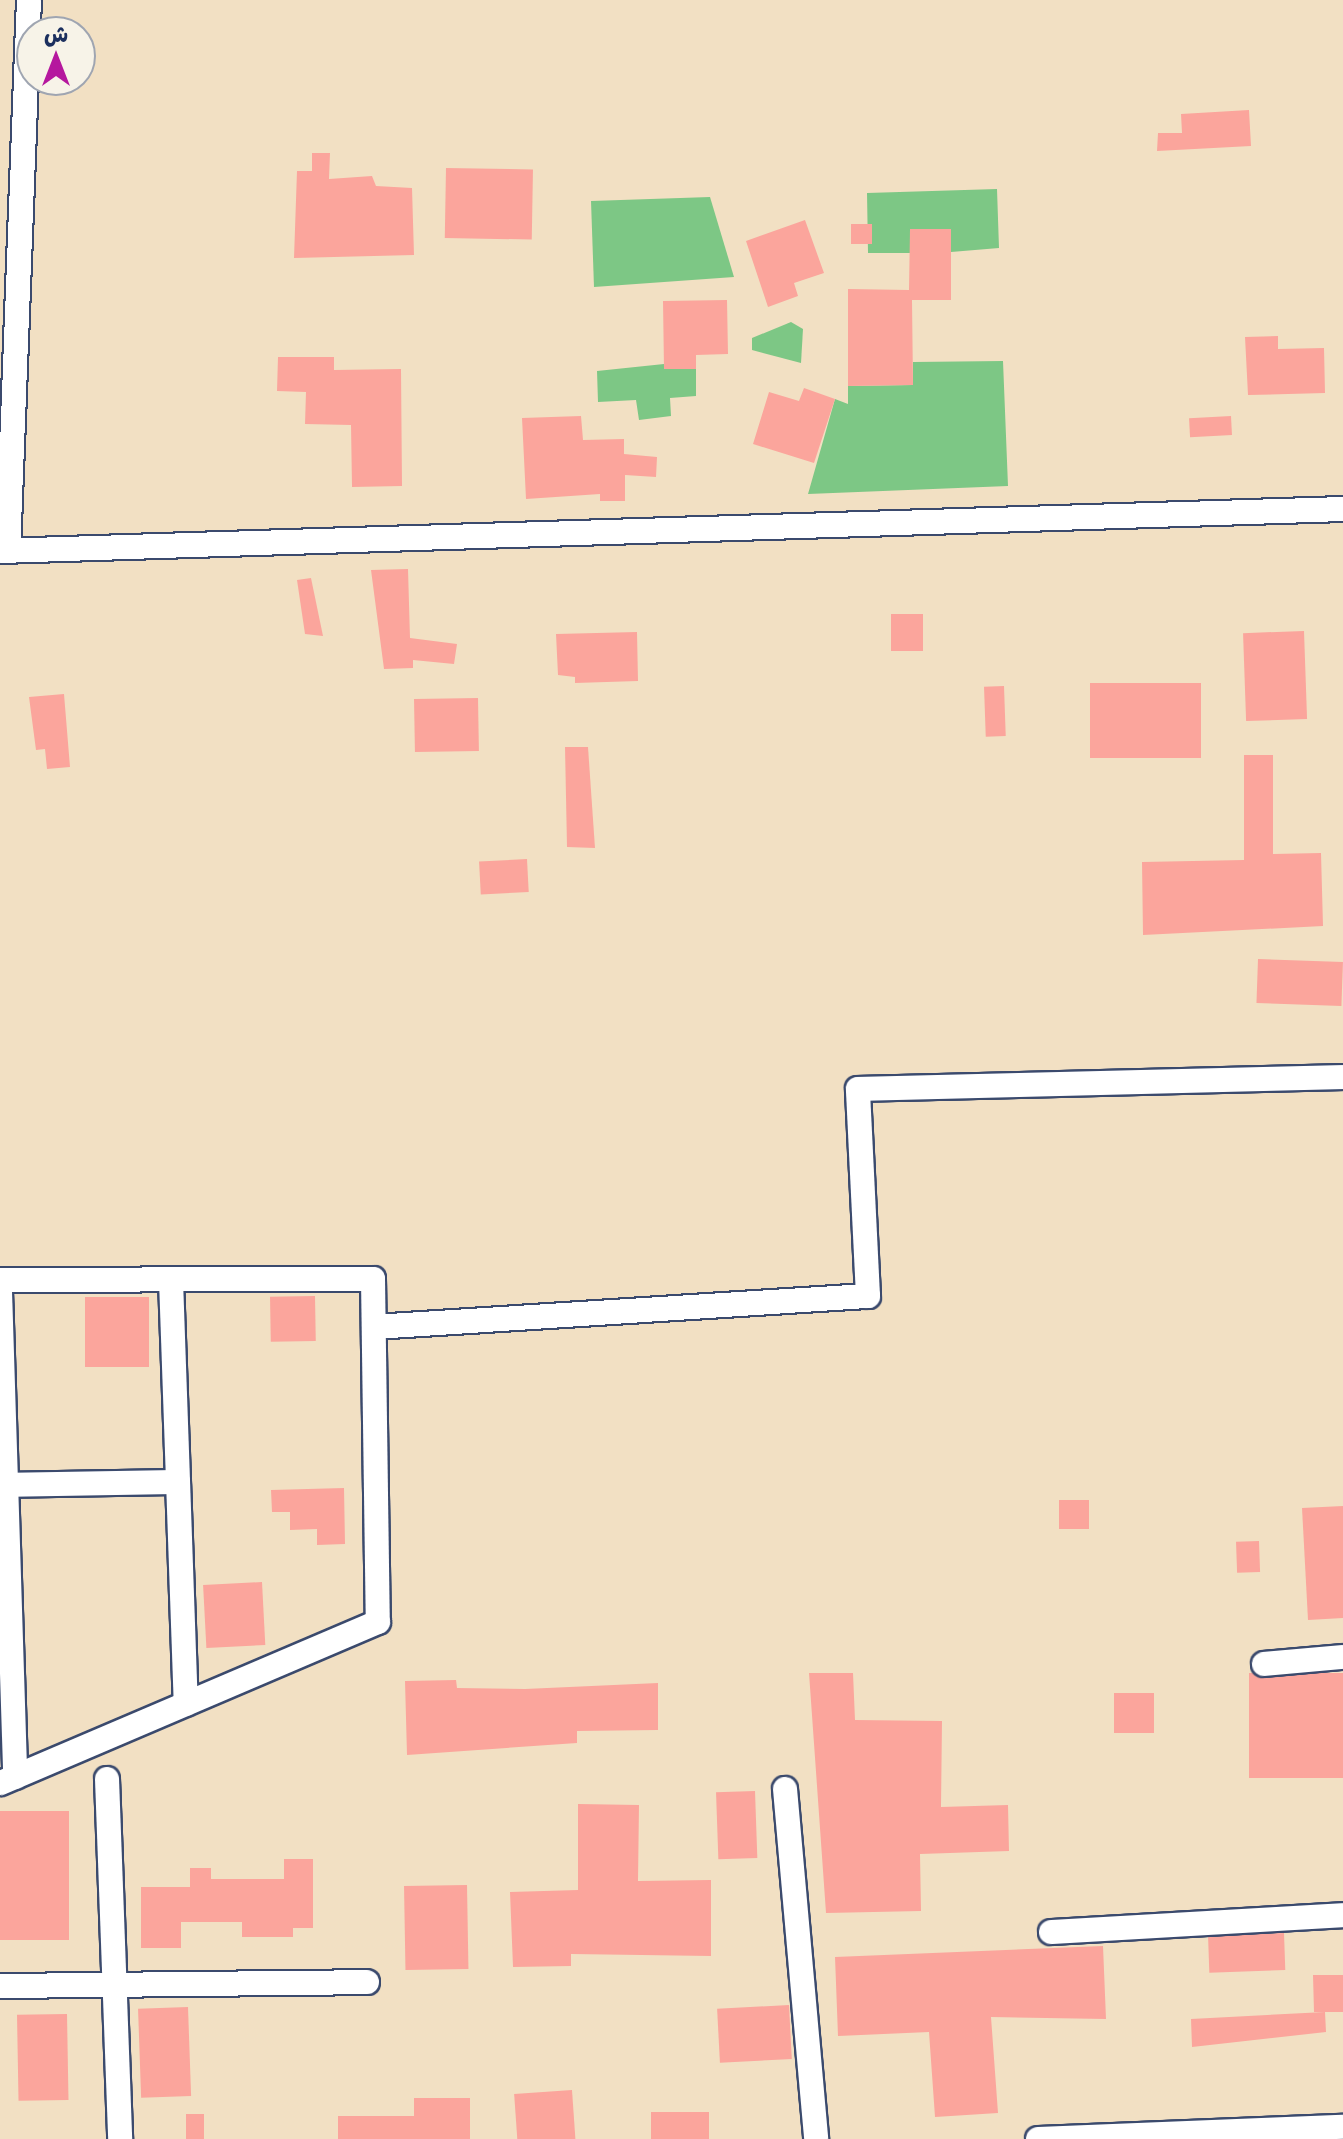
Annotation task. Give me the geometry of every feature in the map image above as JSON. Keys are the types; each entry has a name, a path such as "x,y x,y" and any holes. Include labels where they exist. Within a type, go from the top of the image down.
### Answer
{"street":[{"path":"29,0 4,551 1343,509"},
{"path":"374,1327 868,1296 858,1089 1343,1077"},
{"path":"0,1280 373,1279 378,1622 7,1780 0,1291"},
{"path":"171,1280 186,1704"},
{"path":"3,1485 178,1482"},
{"path":"1264,1664 1343,1657"},
{"path":"107,1779 120,2139"},
{"path":"785,1789 816,2139"},
{"path":"1051,1932 1343,1915"},
{"path":"0,1986 114,1982 367,1982"},
{"path":"1038,2139 1343,2127"}],"green space":[{"path":"997,189 999,248 951,252 951,229 910,229 910,253 868,253 867,193"},
{"path":"710,197 734,277 594,287 591,201"},
{"path":"791,322 803,329 801,363 752,350 752,338"},
{"path":"1003,361 1008,486 808,494 835,399 848,404 848,386 913,385 913,362"},
{"path":"664,364 696,369 696,396 670,398 671,416 639,420 636,400 598,402 597,371"}],"building":[{"path":"1249,110 1251,146 1157,151 1158,133 1182,133 1181,114"},
{"path":"312,153 330,153 329,179 372,176 376,186 412,188 414,255 294,258 297,171 312,171"},
{"path":"446,168 533,170 532,240 445,238"},
{"path":"805,220 824,273 794,283 798,296 768,307 746,241"},
{"path":"851,224 872,224 872,244 851,244"},
{"path":"910,229 951,229 951,300 912,300 913,385 848,386 848,289 909,290"},
{"path":"727,300 728,354 696,355 696,369 664,369 663,301"},
{"path":"1278,336 1278,349 1324,348 1325,393 1248,395 1245,337"},
{"path":"278,357 334,357 334,370 401,369 402,486 352,487 351,425 305,424 306,392 277,391"},
{"path":"804,388 835,399 814,463 753,444 769,392 799,401"},
{"path":"581,416 583,440 624,439 624,454 657,457 656,477 625,475 625,501 600,501 600,494 526,499 522,418"},
{"path":"1231,416 1232,435 1190,437 1189,418"},
{"path":"408,569 410,638 457,644 454,664 413,660 413,668 384,669 371,570"},
{"path":"311,578 323,636 305,634 297,580"},
{"path":"891,614 923,614 923,651 891,651"},
{"path":"1304,631 1307,719 1246,721 1243,633"},
{"path":"637,632 638,681 575,683 575,677 558,675 556,634"},
{"path":"1090,683 1201,683 1201,758 1090,758"},
{"path":"1004,686 1006,736 986,737 984,687"},
{"path":"64,694 70,767 47,769 45,749 36,750 29,697"},
{"path":"478,698 479,751 415,752 414,699"},
{"path":"565,747 588,747 595,848 567,847"},
{"path":"1244,755 1273,755 1273,854 1321,853 1323,926 1143,935 1142,862 1244,860"},
{"path":"527,859 529,892 481,894 479,862"},
{"path":"1258,959 1343,962 1341,1006 1256,1003"},
{"path":"315,1296 316,1341 271,1342 270,1297"},
{"path":"85,1297 149,1297 149,1367 85,1367"},
{"path":"344,1488 345,1544 317,1545 317,1529 290,1530 290,1512 272,1512 271,1490"},
{"path":"1059,1500 1089,1500 1089,1529 1059,1529"},
{"path":"1343,1506 1343,1618 1308,1620 1302,1508"},
{"path":"1259,1541 1260,1572 1237,1573 1236,1542"},
{"path":"262,1582 265,1645 206,1648 203,1585"},
{"path":"809,1673 853,1673 855,1720 942,1721 941,1807 1008,1805 1009,1851 920,1854 921,1911 826,1913"},
{"path":"1249,1673 1343,1673 1343,1778 1249,1778"},
{"path":"456,1680 457,1688 525,1689 658,1683 658,1730 577,1731 577,1743 407,1755 405,1681"},
{"path":"1114,1693 1154,1693 1154,1733 1114,1733"},
{"path":"755,1791 757,1858 718,1859 716,1792"},
{"path":"578,1804 639,1805 638,1881 711,1880 711,1956 571,1954 571,1966 513,1967 510,1892 578,1890"},
{"path":"0,1811 69,1811 69,1940 0,1940"},
{"path":"284,1859 313,1859 313,1928 293,1928 293,1937 242,1937 242,1922 181,1922 181,1948 141,1948 141,1887 190,1887 190,1868 211,1868 211,1879 284,1879"},
{"path":"467,1885 468,1969 405,1970 404,1886"},
{"path":"1284,1933 1285,1970 1209,1973 1208,1936"},
{"path":"1103,1946 1106,2019 991,2017 998,2113 935,2117 929,2032 838,2036 835,1957"},
{"path":"1313,1975 1343,1975 1343,2012 1314,2012"},
{"path":"789,2005 792,2059 720,2063 717,2009"},
{"path":"188,2007 191,2096 141,2098 138,2009"},
{"path":"1325,2012 1326,2032 1192,2047 1191,2019"},
{"path":"67,2014 69,2100 19,2101 17,2015"},
{"path":"572,2090 575,2139 517,2139 514,2094"},
{"path":"414,2098 470,2098 470,2139 338,2139 338,2116 414,2116"},
{"path":"651,2112 709,2112 709,2139 651,2139"},
{"path":"186,2114 204,2114 204,2139 186,2139"}]}
